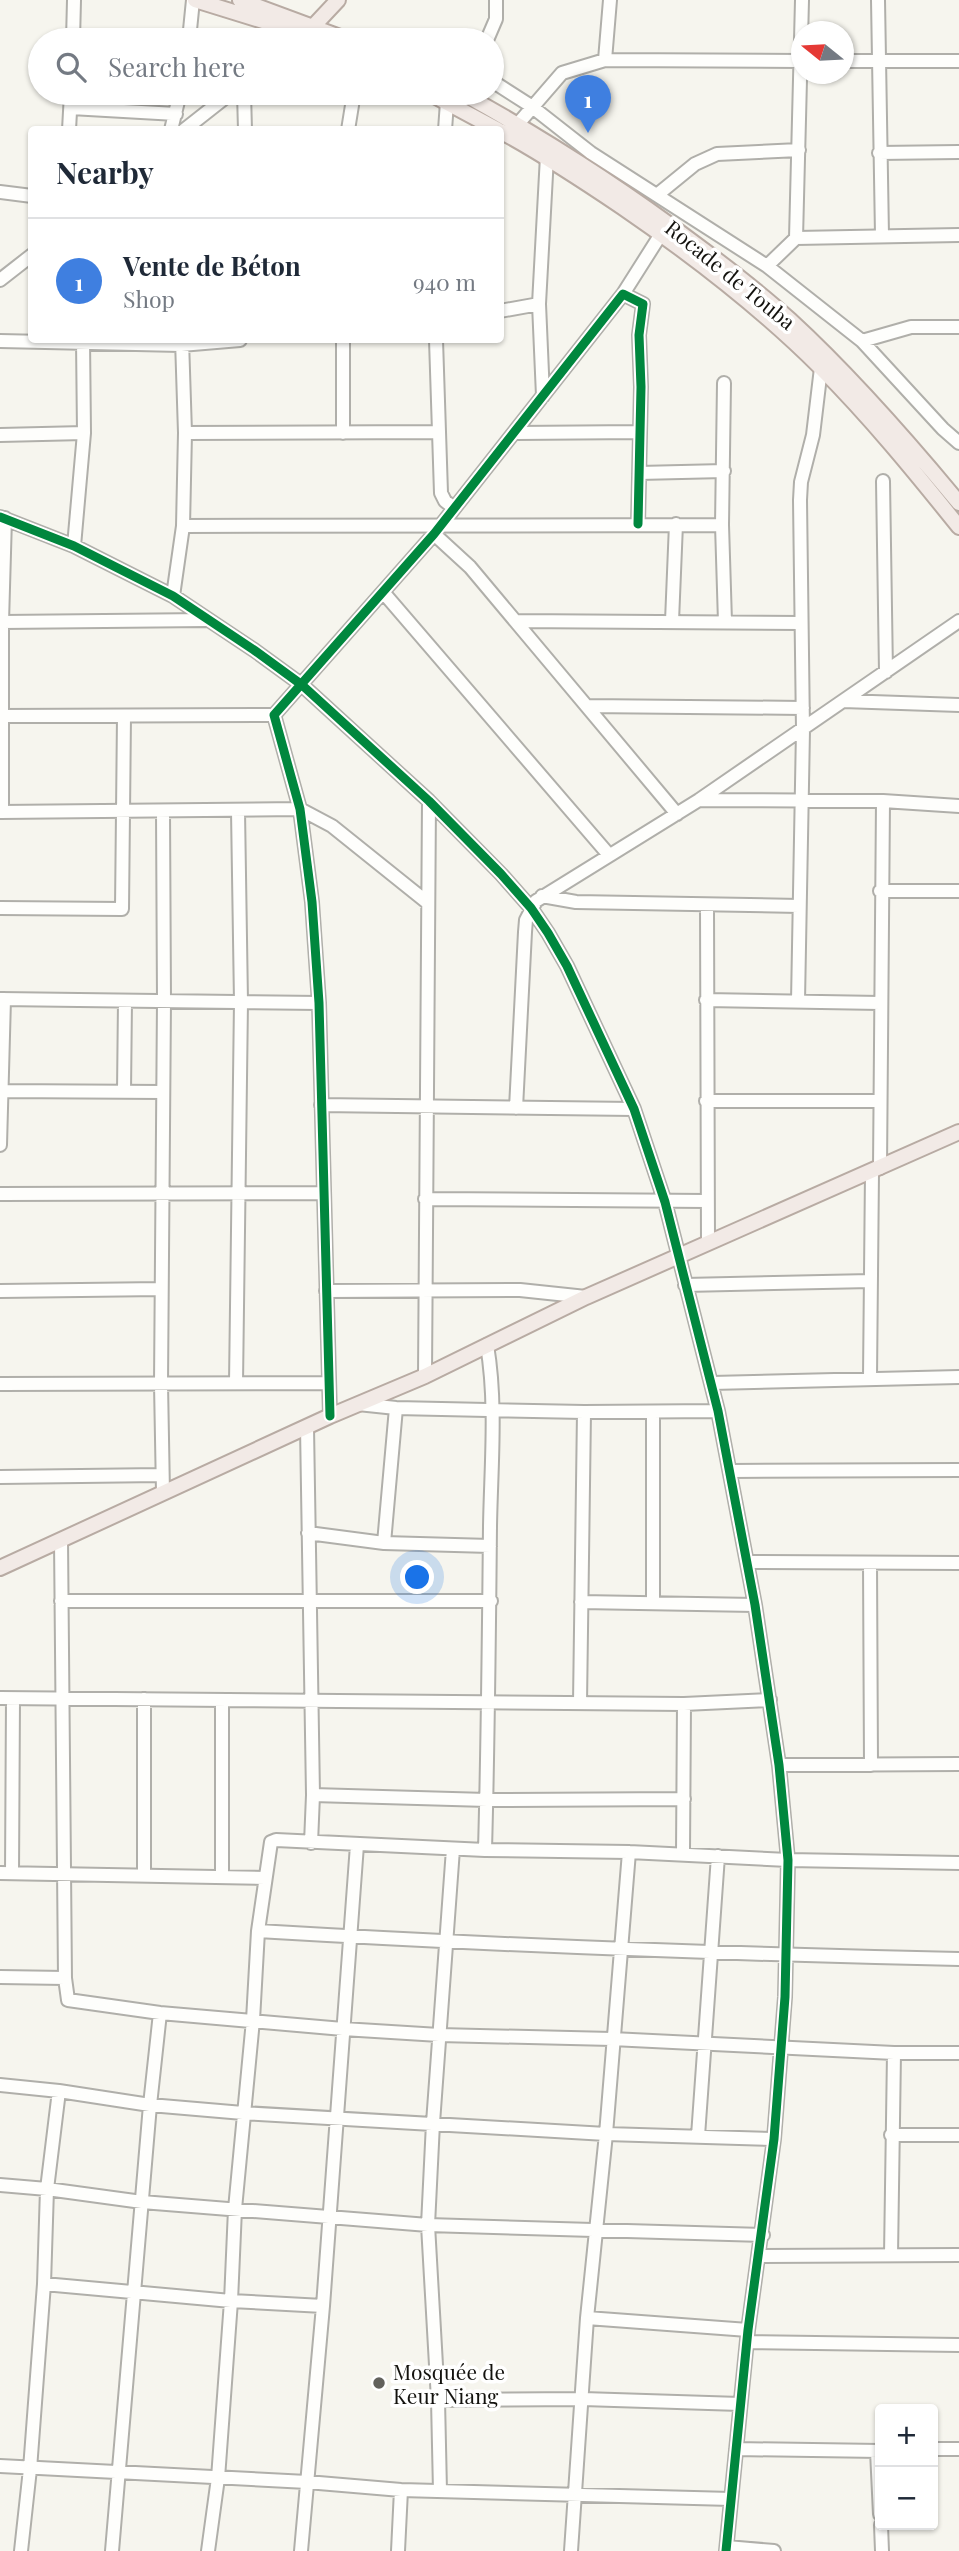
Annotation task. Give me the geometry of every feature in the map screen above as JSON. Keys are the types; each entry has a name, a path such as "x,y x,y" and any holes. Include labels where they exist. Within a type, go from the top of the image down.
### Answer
{"main road":[{"path":"194,0 254,7 279,26 287,28"},
{"path":"240,0 298,28"},
{"path":"316,28 338,0"},
{"name":"Rocade de Touba","path":"453,105 492,126"},
{"name":"Rocade de Touba","path":"483,105 576,158 635,198 789,319 885,416 959,503"},
{"name":"Rocade de Touba","path":"504,133 547,156 661,234 729,285 776,325 821,368 893,445 959,527"},
{"path":"0,1568 330,1416 425,1376 678,1255 959,1132"}],"street":[{"path":"73,28 74,0"},
{"path":"190,28 194,0"},
{"path":"492,28 496,19 496,0"},
{"path":"605,60 610,0"},
{"path":"802,0 802,21"},
{"path":"878,0 882,234"},
{"path":"516,125 562,73 581,65 605,60 791,61"},
{"path":"854,61 959,61"},
{"path":"796,237 800,84"},
{"path":"504,89 531,106 591,153 767,266 862,341 959,443"},
{"path":"172,126 178,105"},
{"path":"189,126 216,105"},
{"path":"244,105 245,126"},
{"path":"349,126 352,105"},
{"path":"445,126 447,105"},
{"path":"69,126 71,108 176,114"},
{"path":"656,195 695,164 717,154 799,150"},
{"path":"879,153 959,152"},
{"path":"543,396 539,304 547,156"},
{"path":"0,192 28,196"},
{"path":"1,716 274,715 437,530 516,432 623,294 661,234"},
{"path":"767,266 796,237 959,235"},
{"path":"1,278 28,258"},
{"path":"623,294 643,304 639,335 638,524"},
{"path":"504,310 539,304"},
{"path":"862,341 911,327 959,327"},
{"path":"0,341 28,341"},
{"path":"74,546 84,433 83,343"},
{"path":"173,596 183,526 185,433 182,343"},
{"path":"343,343 343,433"},
{"path":"436,343 441,494 454,508"},
{"path":"798,1001 803,730 801,482 813,435 821,368"},
{"path":"724,383 722,525 725,622"},
{"path":"185,433 438,432"},
{"path":"516,432 640,432"},
{"path":"0,435 84,433"},
{"path":"639,472 724,471"},
{"path":"883,481 886,672"},
{"path":"428,903 332,826 300,809 1,812 3,517 74,546 173,596 303,685 429,801 531,908 567,966 634,1109 665,1202 712,1383 748,1562 779,1765 788,1860 781,2048 774,2139 740,2404 727,2549 774,2551"},
{"path":"183,526 437,530 638,524 722,525"},
{"path":"672,621 677,524"},
{"path":"437,530 677,814"},
{"path":"383,592 609,855"},
{"path":"2,622 207,620"},
{"path":"516,621 801,623"},
{"path":"516,1108 525,932 531,908 542,896 699,800 959,621"},
{"path":"843,701 959,705"},
{"path":"587,706 803,708"},
{"path":"274,715 300,809 312,902 319,1003 327,1383 330,1416"},
{"path":"0,908 122,909 124,716"},
{"path":"699,800 883,801 959,806"},
{"path":"425,1376 429,801"},
{"path":"870,1377 871,1281 880,1101 883,801"},
{"path":"163,811 163,1493"},
{"path":"236,1383 241,1002 238,811"},
{"path":"880,891 959,891"},
{"path":"542,896 576,902 799,906"},
{"path":"707,906 708,1243"},
{"path":"0,1145 2,999 319,1003"},
{"path":"706,1000 880,1003"},
{"path":"124,1092 125,1001"},
{"path":"1,1091 163,1092"},
{"path":"706,1101 880,1101"},
{"path":"321,1105 634,1109"},
{"path":"0,1194 323,1193"},
{"path":"425,1199 707,1201"},
{"path":"685,1285 871,1281"},
{"path":"0,1291 161,1289"},
{"path":"326,1292 520,1290 586,1297"},
{"path":"485,1850 492,1408 491,1365 487,1345"},
{"path":"712,1383 870,1377 959,1377"},
{"path":"0,1384 327,1383"},
{"path":"358,1404 396,1408 583,1412 718,1411"},
{"path":"384,1543 396,1408"},
{"path":"580,1703 583,1412"},
{"path":"653,1413 653,1602"},
{"path":"307,1427 313,1795 311,1843"},
{"path":"730,1471 959,1470"},
{"path":"0,1477 161,1475"},
{"path":"308,1533 384,1543 490,1546"},
{"path":"61,1540 65,1978 68,2000 160,2013 439,2035 612,2039 894,2053 959,2053"},
{"path":"748,1562 959,1563"},
{"path":"870,1563 871,1765"},
{"path":"61,1601 491,1601"},
{"path":"581,1602 755,1605"},
{"path":"265,1878 6,1873 6,1698 684,1704 770,1700"},
{"path":"144,1699 144,1874"},
{"path":"222,1702 222,1877"},
{"path":"683,1853 684,1704"},
{"path":"779,1765 959,1764"},
{"path":"313,1795 487,1800 684,1799"},
{"path":"208,2551 218,2478 231,2301 234,2208 253,2020 258,1931 271,1842 276,1840 485,1850 683,1853 788,1860 959,1863"},
{"path":"301,2551 323,2306 357,1845"},
{"path":"440,2491 438,2400 428,2225 453,1849"},
{"path":"571,2551 587,2318 606,2134 629,1852"},
{"path":"698,2136 718,1856"},
{"path":"258,1931 447,1943 621,1950 959,1959"},
{"path":"0,1977 65,1978"},
{"path":"112,2551 160,2013"},
{"path":"891,2255 894,2053"},
{"path":"0,2085 150,2105 243,2113 606,2134 774,2139"},
{"path":"21,2551 44,2284 47,2189 59,2091"},
{"path":"891,2135 959,2136"},
{"path":"0,2185 142,2202 428,2225 763,2235"},
{"path":"760,2256 959,2255"},
{"path":"44,2284 231,2301 323,2306"},
{"path":"587,2318 748,2336 959,2346"},
{"path":"438,2400 583,2399 740,2404"},
{"path":"736,2449 875,2451"},
{"path":"938,2449 959,2449"},
{"path":"0,2466 307,2482 401,2490 731,2499"},
{"path":"398,2551 401,2490"},
{"path":"881,2530 882,2551"}],"cycle path":[{"path":"330,1416 319,1003 312,902 300,809 274,715 434,534 623,294 643,304 639,335 641,387 638,524"},
{"path":"0,517 74,546 173,596 302,685 429,801 501,874 531,908 548,933 567,966 634,1109 665,1202 718,1411 755,1605 779,1765 788,1860 785,1997 774,2139 748,2330 726,2551"}],"place":[{"name":"Vente de Béton","path":"588,133"},
{"name":"Mosquée de Keur Niang","path":"379,2383"}]}
